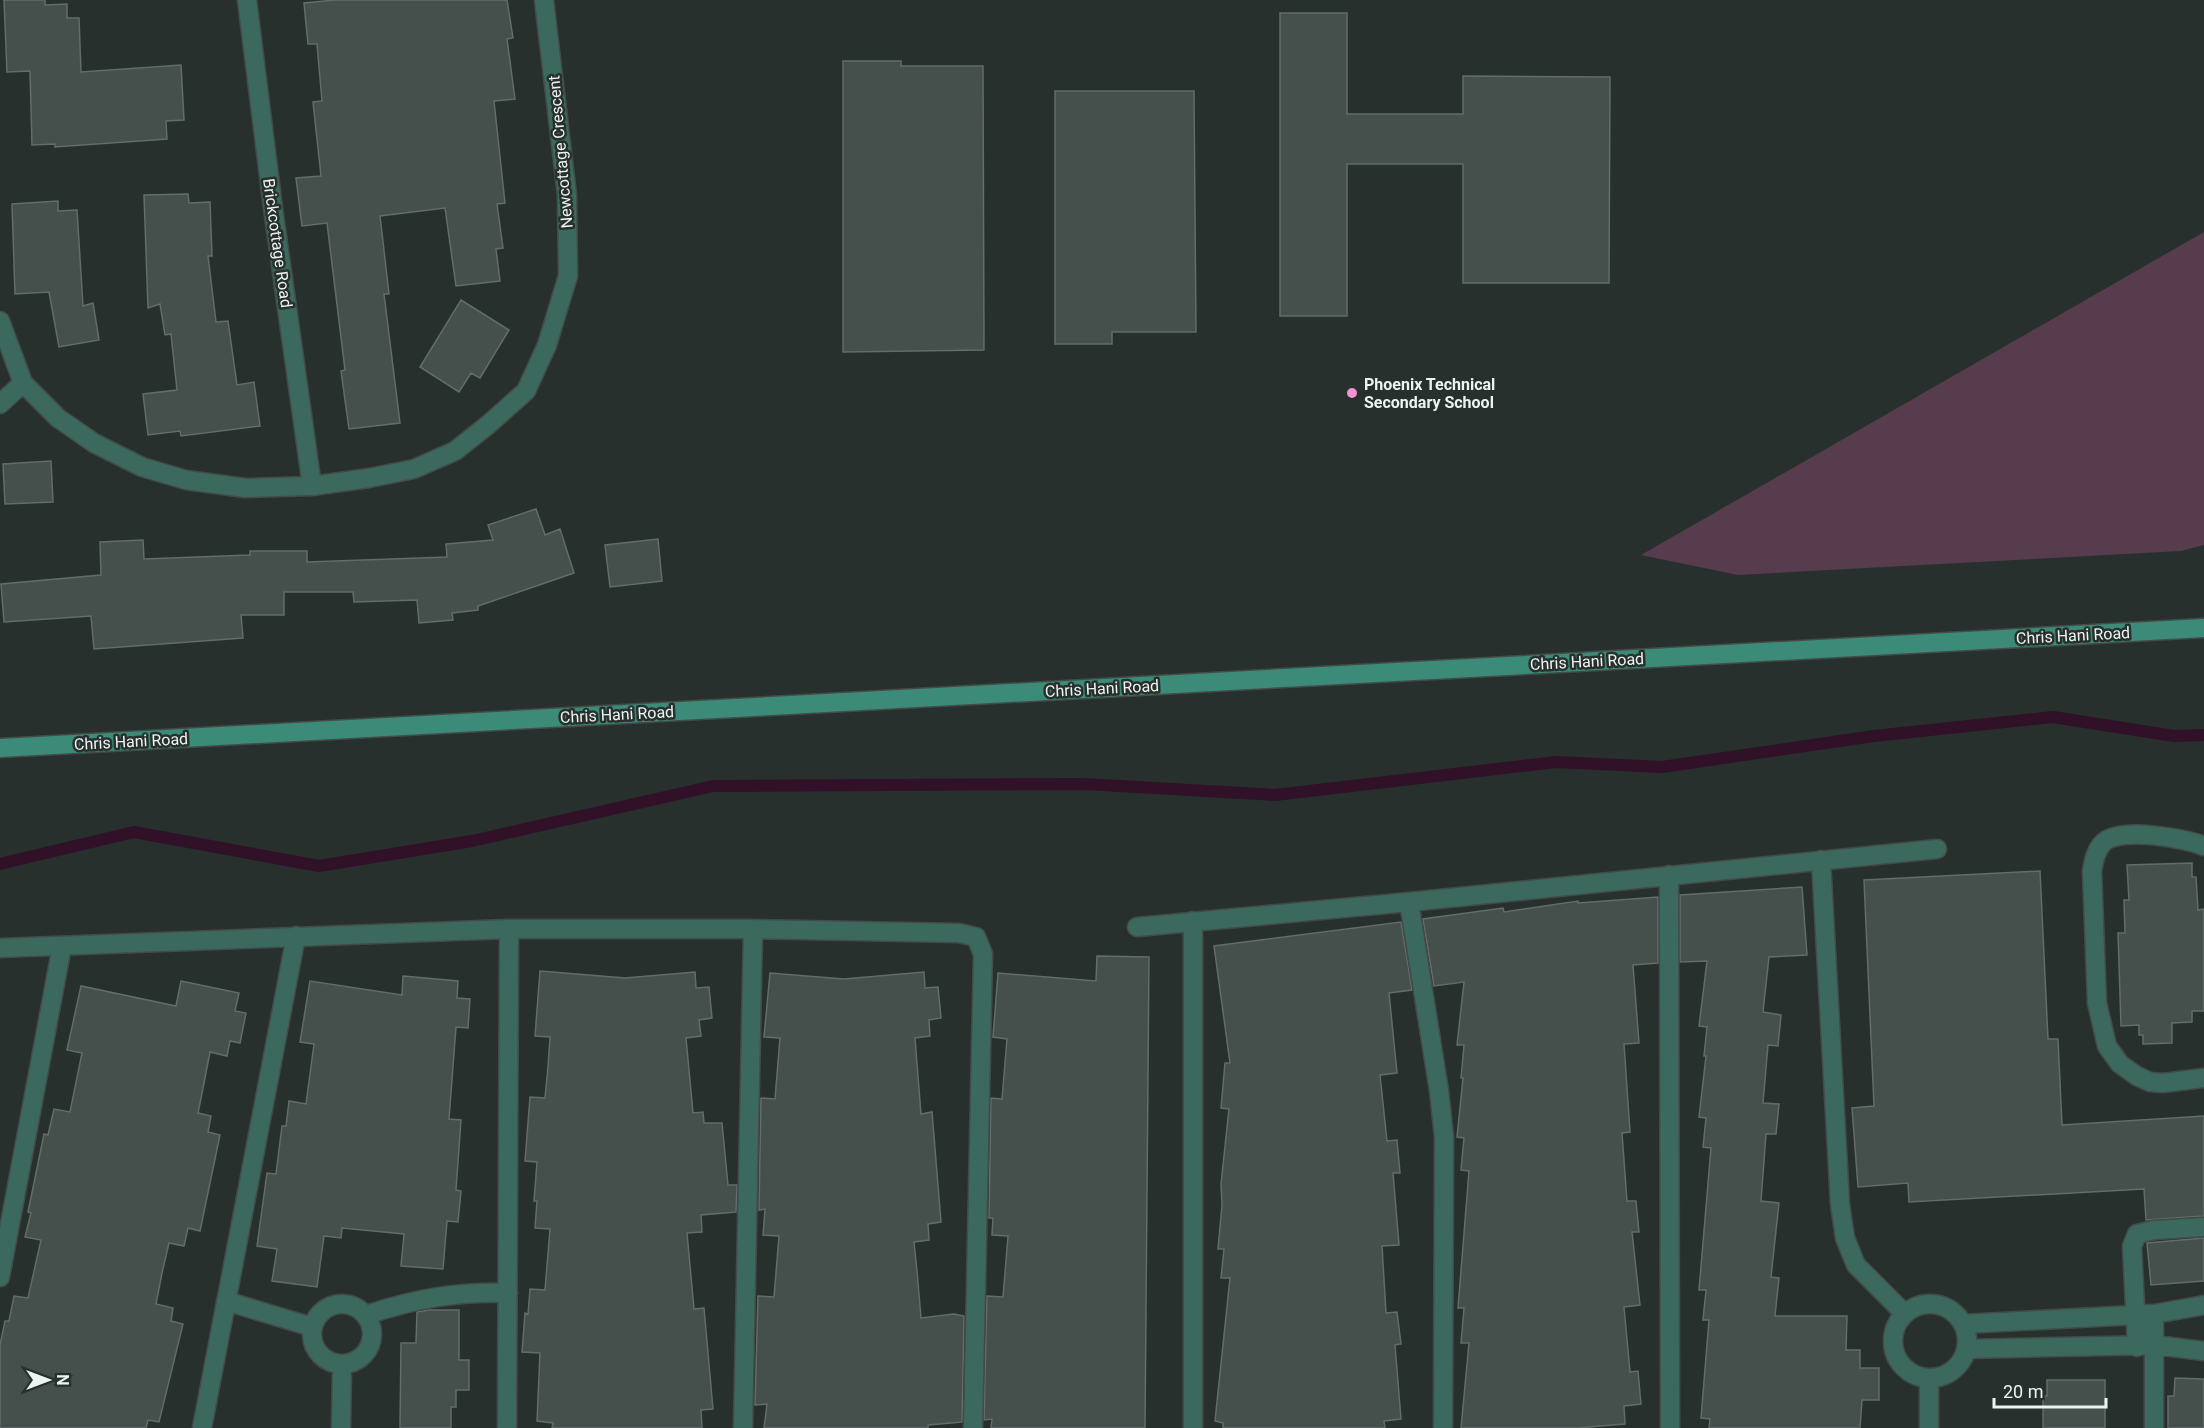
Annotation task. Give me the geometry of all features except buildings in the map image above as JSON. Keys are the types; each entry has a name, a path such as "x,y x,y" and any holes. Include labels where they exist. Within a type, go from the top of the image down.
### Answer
{"main road":[{"name":"Chris Hani Road","path":"0,748 2204,628"}],"street":[{"name":"Brickcottage Road","path":"248,0 273,208 312,486"},
{"name":"Newcottage Crescent","path":"0,321 23,383 58,418 94,443 142,467 186,480 244,488 312,486 414,469 455,451 526,391 547,345 568,276 567,195 544,0"},
{"path":"0,404 23,383"},
{"path":"2204,846 2193,841 2159,835 2110,837 2097,851 2092,871 2097,1003 2107,1046 2120,1064 2150,1082 2163,1083 2204,1078"},
{"path":"1137,927 1937,849"},
{"path":"1821,860 1840,1204 1845,1238 1856,1264 1904,1313"},
{"path":"1669,875 1670,1428"},
{"path":"1409,902 1439,1091 1444,1137 1443,1428"},
{"path":"1192,921 1193,1428"},
{"path":"507,1428 509,929"},
{"path":"0,948 509,929 753,929 959,933 976,938 983,954 973,1428"},
{"path":"743,1428 753,929"},
{"path":"202,1428 296,936"},
{"path":"0,1277 62,946"},
{"path":"2154,1428 2145,1314 2132,1246 2137,1234 2154,1230 2204,1227"},
{"path":"366,1315 402,1303 448,1294 508,1293"},
{"path":"226,1301 312,1327"},
{"path":"342,1303 356,1306 366,1315 372,1327 372,1341 366,1354 355,1362 342,1365 328,1362 318,1353 312,1341 312,1327 318,1315 328,1306 342,1303"},
{"path":"1931,1304 1944,1307 1955,1314 1963,1324 1967,1336 1966,1349 1961,1361 1953,1371 1941,1377 1929,1378 1916,1376 1905,1369 1897,1359 1893,1346 1894,1334 1904,1313 1919,1306 1931,1304"},
{"path":"1963,1324 2145,1314 2204,1305"},
{"path":"1966,1349 2146,1346 2204,1351"},
{"path":"341,1428 342,1365"},
{"path":"1929,1378 1929,1428"}],"shaded area":[{"path":"2204,232 2204,545 2181,551 1738,575 1641,555"}],"waterway":[{"path":"0,864 134,832 319,866 472,841 713,786 1084,784 1275,795 1556,762 1662,767 1874,736 2053,717 2174,736 2204,735"}],"place":[{"name":"Phoenix Technical Secondary School","path":"1352,393"}]}
